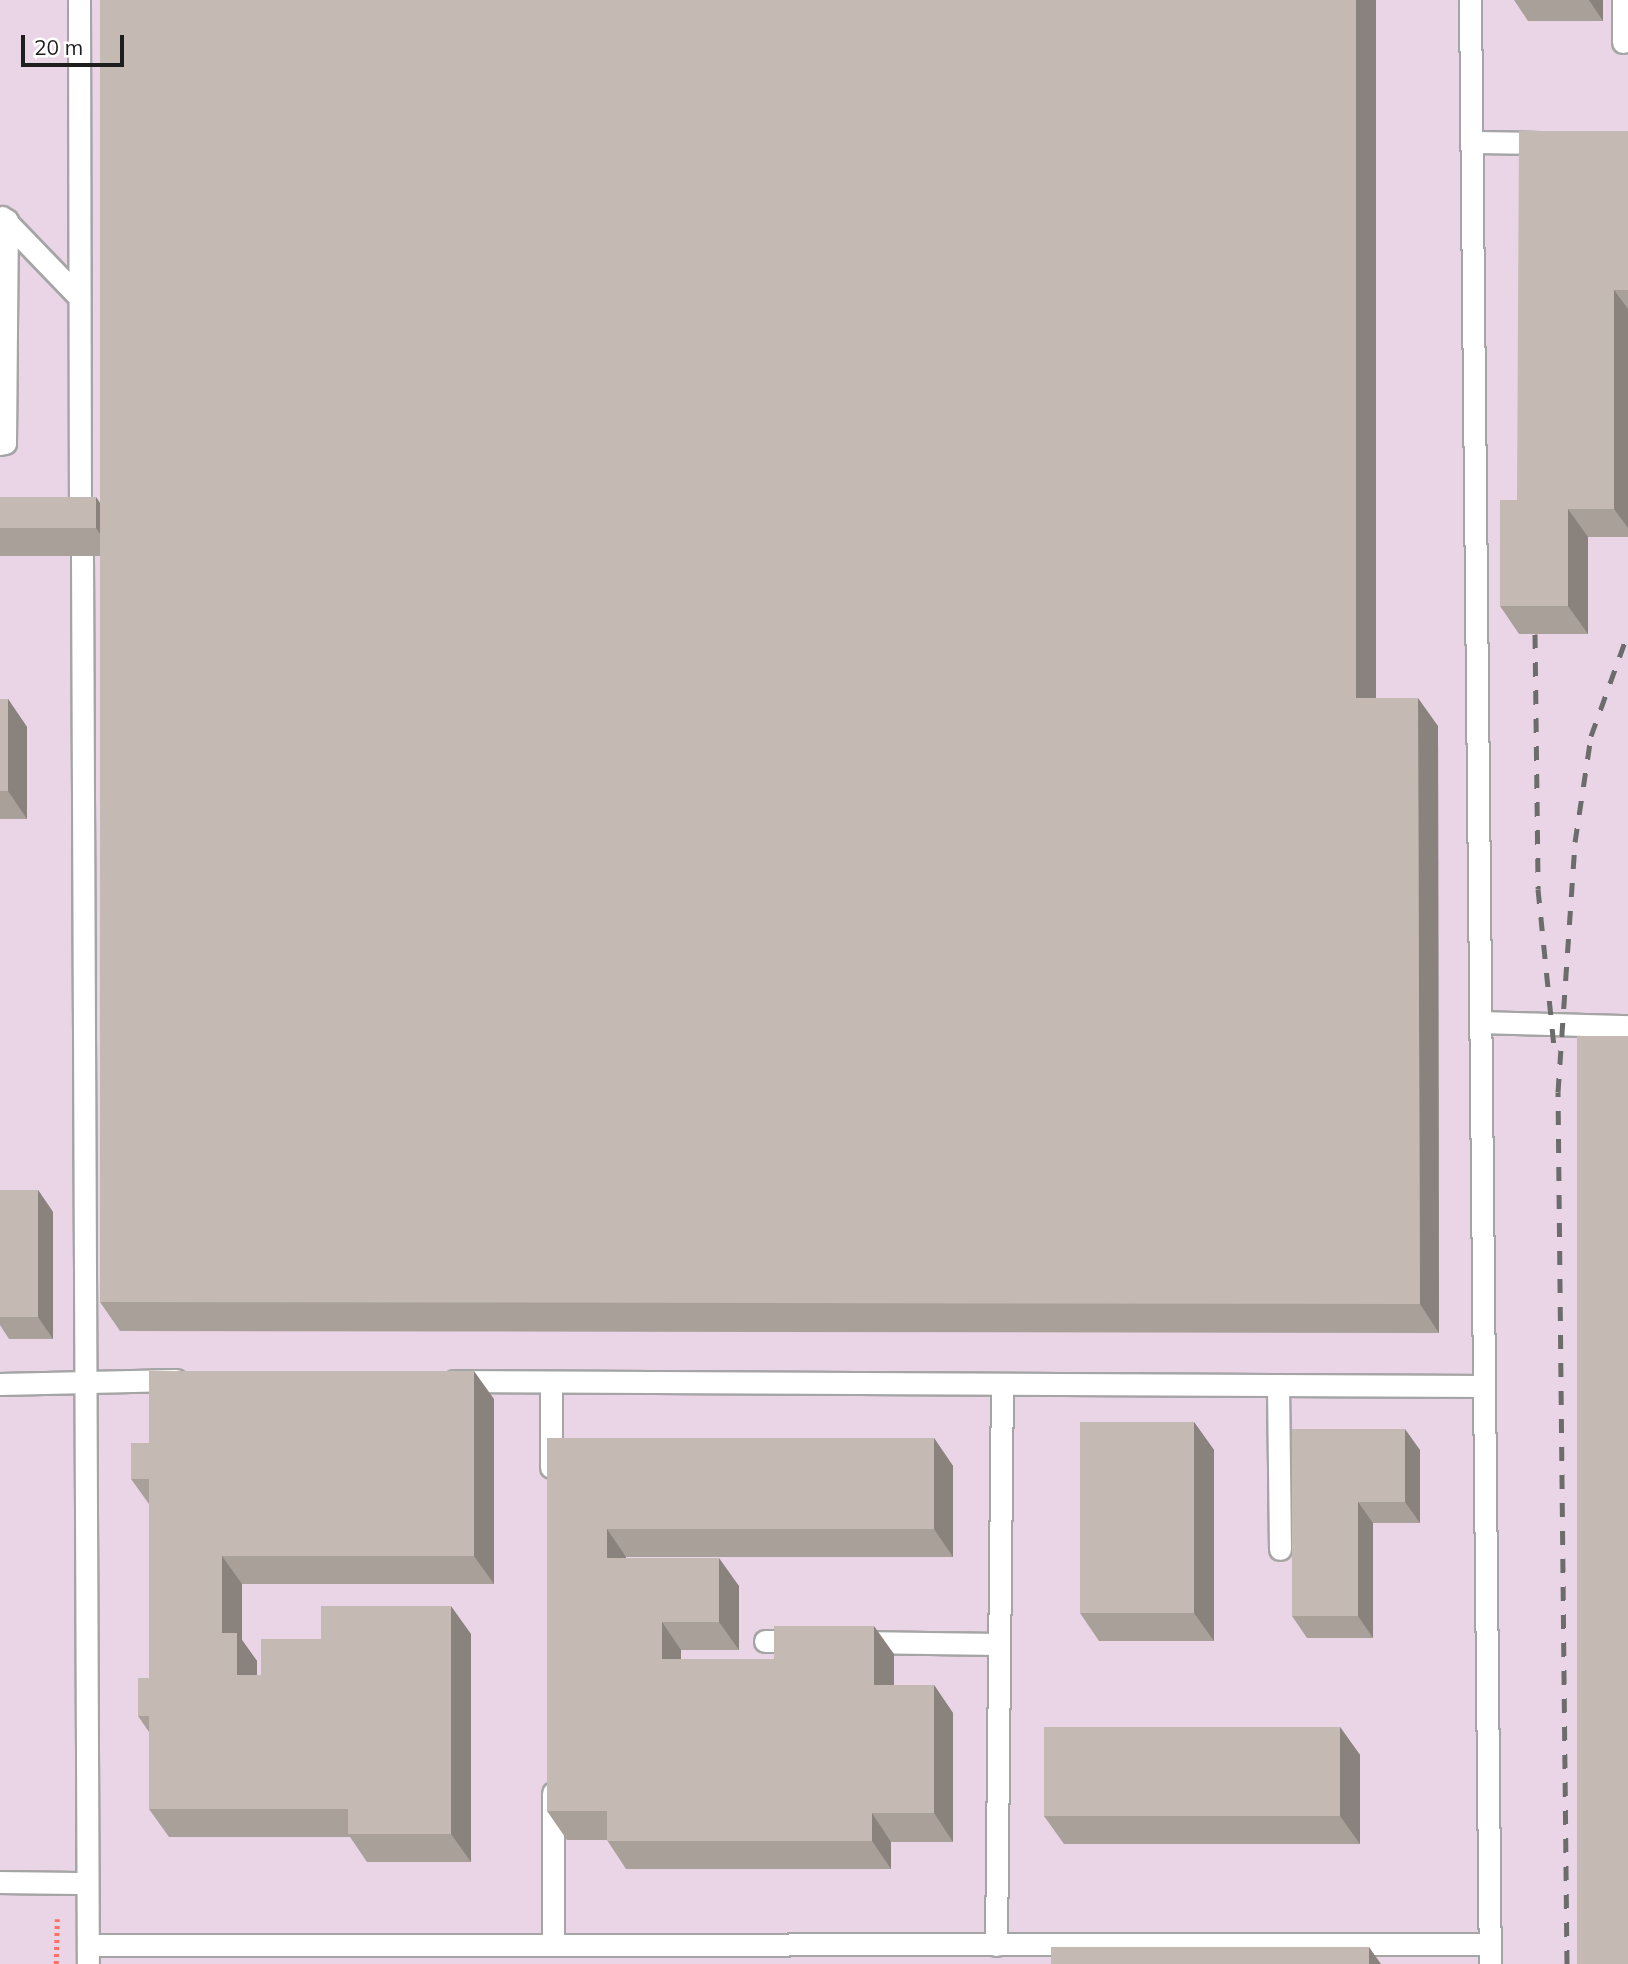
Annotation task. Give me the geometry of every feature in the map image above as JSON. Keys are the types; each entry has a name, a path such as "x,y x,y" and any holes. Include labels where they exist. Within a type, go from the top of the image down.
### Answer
{"lane":[{"path":"79,0 80,525"},
{"path":"82,556 88,1955 553,1945 996,1945 1490,1954 1470,0"},
{"path":"1623,0 1623,42"},
{"path":"1472,142 1563,143"},
{"path":"4,218 79,297"},
{"path":"0,443 5,443 4,218"},
{"path":"1480,1022 1628,1026"},
{"path":"0,1384 85,1380 195,1380"},
{"path":"427,1381 1484,1386"},
{"path":"551,1382 551,1492"},
{"path":"996,1945 1002,1384"},
{"path":"1278,1385 1280,1549"},
{"path":"765,1640 999,1644"},
{"path":"552,1766 553,1945"},
{"path":"0,1882 87,1883"}],"shaded area":[{"path":"0,0 1628,0 1628,1964 0,1964"}],"building":[{"path":"100,0 1356,0 1356,698 1418,698 1420,1304 100,1302"},
{"path":"1519,131 1628,131 1628,290 1614,290 1614,509 1568,509 1568,606 1500,606 1500,500 1517,500"},
{"path":"0,497 96,497 96,528 0,528"},
{"path":"0,699 8,699 8,791 0,791"},
{"path":"1577,1036 1628,1036 1628,1964 1577,1964"},
{"path":"0,1190 38,1190 38,1317 0,1317"},
{"path":"149,1371 474,1371 474,1556 222,1556 222,1633 237,1633 237,1675 261,1675 261,1639 321,1639 321,1606 451,1606 451,1834 348,1834 348,1809 149,1809 149,1716 138,1716 138,1678 149,1678 149,1479 131,1479 131,1443 149,1443"},
{"path":"1080,1422 1194,1422 1194,1613 1080,1613"},
{"path":"1292,1429 1405,1429 1405,1502 1358,1502 1358,1616 1292,1616"},
{"path":"547,1438 934,1438 934,1529 607,1529 607,1558 719,1558 719,1622 662,1622 662,1659 774,1659 774,1626 874,1626 874,1685 934,1685 934,1813 872,1813 872,1841 607,1841 607,1811 547,1811"},
{"path":"1044,1727 1340,1727 1340,1816 1044,1816"},
{"path":"1051,1947 1369,1947 1369,1964 1051,1964"}],"railway":[{"path":"1567,1964 1558,1092 1575,842 1591,736 1628,633"},
{"path":"1535,634 1538,889 1554,1047"}]}
